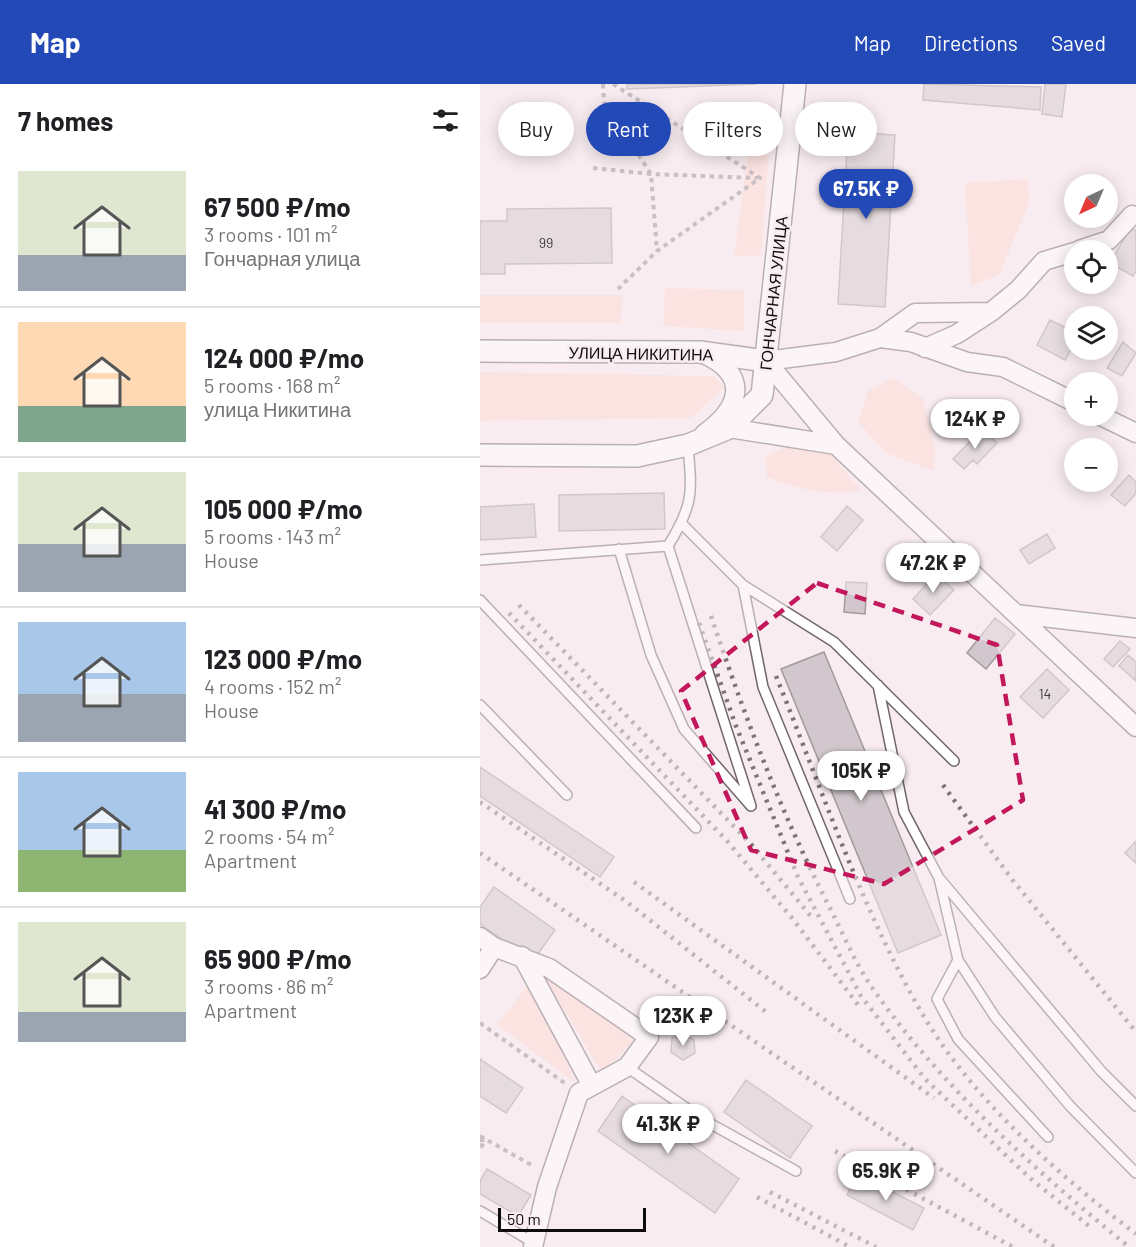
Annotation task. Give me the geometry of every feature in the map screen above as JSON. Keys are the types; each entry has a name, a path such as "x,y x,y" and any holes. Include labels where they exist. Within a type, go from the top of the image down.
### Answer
{"street":[{"name":"ГОНЧАРНАЯ УЛИЦА","path":"729,428 762,395 795,84"},
{"path":"1109,240 1132,215"},
{"path":"925,348 957,334 992,312 1018,290 1044,261 1064,255"},
{"path":"880,338 915,313 992,312"},
{"name":"УЛИЦА НИКИТИНА","path":"480,351 700,352 766,361 836,352 880,338"},
{"path":"880,338 925,348 967,362 1004,366 1064,397"},
{"path":"688,446 718,423 732,408 735,393 731,374 718,361 700,352"},
{"path":"766,361 836,445 1136,727"},
{"path":"1118,424 1136,433"},
{"path":"480,455 636,456 688,446 729,428 836,445"},
{"path":"1016,614 1133,624"},
{"path":"480,969 487,942 549,968 649,1037 627,1066 585,1090 551,1176 533,1245"},
{"path":"522,956 585,1090"}],"lane":[{"path":"668,546 682,524 692,495 688,446"},
{"path":"682,524 743,585 834,642 954,761"},
{"path":"480,560 668,546"},
{"path":"619,549 651,655 684,729 752,806 668,546"},
{"path":"743,585 763,687 850,899"},
{"path":"480,600 696,828"},
{"path":"878,685 904,812 939,878 1101,1071 1136,1107"},
{"path":"480,705 567,795"},
{"path":"939,878 958,960 995,1017 1071,1106 1136,1173"},
{"path":"958,960 937,999 958,1039 1048,1137"},
{"path":"627,1066 702,1119 796,1172"},
{"path":"480,1211 533,1245"}],"path":[{"path":"603,84 604,102 651,174 657,251"},
{"path":"613,84 760,178"},
{"path":"593,168 651,174 785,180"},
{"path":"618,289 657,251 760,178"},
{"path":"480,1023 585,1090"},
{"path":"480,1149 482,1139 551,1176"}],"highlighted area":[{"path":"817,583 997,645 1023,800 884,884 751,850 681,691"}],"shaded area":[{"path":"748,156 769,156 761,255 734,257"},
{"path":"1027,179 1030,201 999,275 971,286 965,183"},
{"path":"665,288 744,290 744,331 663,326"},
{"path":"480,295 623,295 620,323 480,323"},
{"path":"480,372 714,376 725,387 691,418 480,421"},
{"path":"893,378 923,398 935,448 934,471 886,453 858,422 868,391"},
{"path":"794,443 831,455 861,490 836,493 813,491 767,477 766,456"},
{"path":"543,975 635,1038 617,1059 601,1071"},
{"path":"529,984 576,1083 497,1025"}],"building":[{"path":"627,84 757,84 627,89"},
{"path":"924,84 1041,87 1040,110 923,100"},
{"path":"1045,84 1066,84 1062,117 1042,114"},
{"path":"877,134 895,135 885,307 838,304 847,156 877,156"},
{"path":"611,208 612,263 505,264 505,274 480,274 480,221 507,221 507,209"},
{"path":"1131,227 1136,231 1136,271 1133,276 1118,268 1118,249"},
{"path":"1050,320 1064,327 1064,359 1037,345"},
{"path":"1123,342 1136,353 1122,376 1107,368 1112,360 1118,360 1118,350"},
{"path":"982,429 997,443 977,464 973,460 964,469 953,459"},
{"path":"1129,475 1136,482 1136,493 1125,506 1111,495 1118,492 1118,487"},
{"path":"664,493 665,529 559,531 559,495"},
{"path":"534,504 536,537 480,540 480,507"},
{"path":"847,506 863,520 837,551 821,537"},
{"path":"1047,534 1055,548 1029,564 1020,550"},
{"path":"936,574 954,590 930,615 913,599"},
{"path":"846,582 867,583 865,614 844,612"},
{"path":"995,618 1015,634 986,669 967,653"},
{"path":"1120,641 1130,649 1113,667 1104,659"},
{"path":"824,652 941,935 898,953 781,669"},
{"path":"1128,655 1136,662 1136,681 1119,666"},
{"path":"1047,669 1069,690 1043,718 1020,697"},
{"path":"480,767 614,857 600,877 480,796"},
{"path":"1136,841 1136,863 1125,853"},
{"path":"494,887 555,930 533,961 480,924 480,907"},
{"path":"683,1034 694,1040 695,1053 683,1060 671,1052 672,1038"},
{"path":"480,1059 523,1088 506,1113 480,1096"},
{"path":"746,1080 812,1126 790,1158 724,1112"},
{"path":"622,1096 739,1179 715,1213 598,1131"},
{"path":"487,1169 531,1195 518,1216 480,1194 480,1181"},
{"path":"858,1174 924,1208 913,1230 847,1195"}],"railway":[{"path":"519,605 750,843 814,920"},
{"path":"509,613 728,842 792,918 859,1006"},
{"path":"711,616 780,802 813,875 869,983 925,1055 989,1124 1059,1188 1129,1247"},
{"path":"699,623 736,726 798,877 861,996 925,1079 1031,1179 1089,1226"},
{"path":"776,676 860,887 898,970 920,1010 964,1074 1017,1132 1076,1186 1136,1234"},
{"path":"943,785 1011,878 1136,1032"},
{"path":"480,802 627,902 766,1012"},
{"path":"480,853 1054,1247"},
{"path":"634,882 934,1098"},
{"path":"835,1151 1013,1247"},
{"path":"770,1192 876,1247"},
{"path":"757,1197 850,1247"}]}
